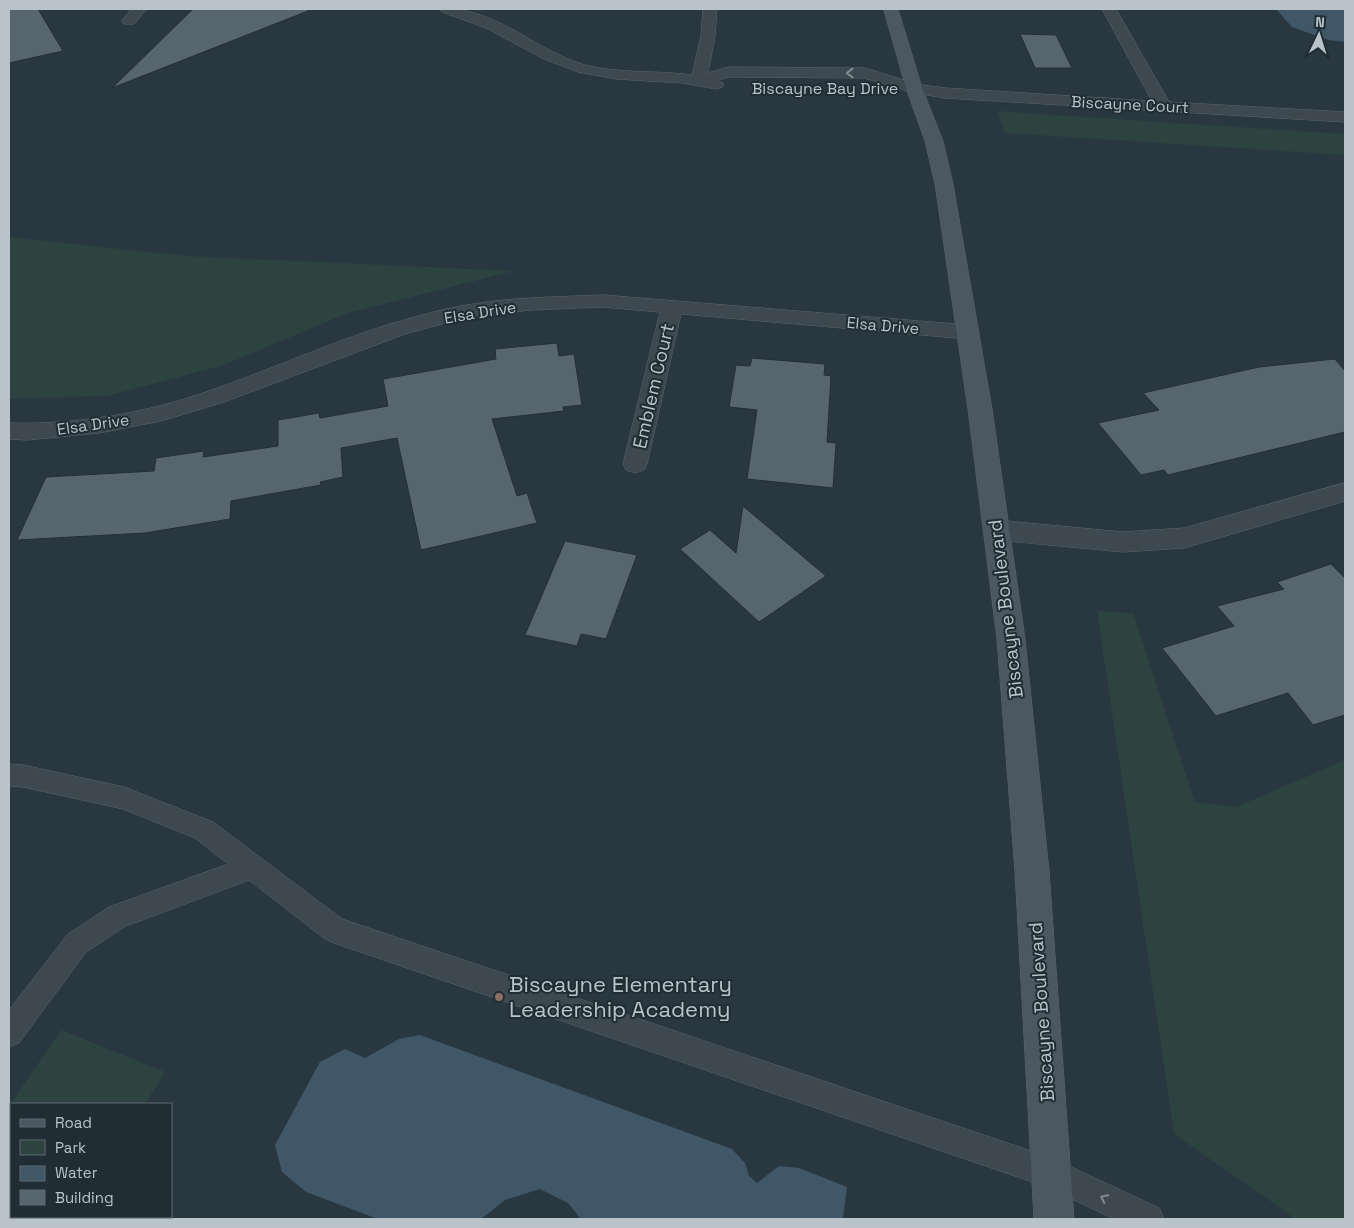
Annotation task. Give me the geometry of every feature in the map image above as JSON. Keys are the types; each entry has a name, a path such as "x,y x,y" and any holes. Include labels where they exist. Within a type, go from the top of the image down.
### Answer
{"street":[{"path":"129,21 140,9"},
{"name":"Biscayne Bay Drive","path":"447,9 498,28 543,54 583,69 637,76 699,80 724,87 754,88"},
{"path":"699,80 708,36 710,9"},
{"name":"Biscayne Boulevard","path":"891,9 914,88 934,141 953,226 980,409 1010,640 1032,870 1054,1219"},
{"path":"1109,9 1162,106"},
{"name":"Biscayne Bay Drive","path":"699,80 729,72 865,73 914,88"},
{"name":"Biscayne Bay Drive","path":"869,91 914,88"},
{"name":"Biscayne Court","path":"914,88 945,93 1345,117"},
{"name":"Elsa Drive","path":"9,431 27,432 99,425 161,413 216,396 397,329 468,311 531,304 603,301 968,332"},
{"name":"Emblem Court","path":"635,464 672,308"},
{"path":"996,530 1123,542 1184,538 1345,492"}],"lane":[{"path":"9,775 23,776 124,798 204,830 334,930 1052,1173 1148,1219"},
{"path":"9,1033 77,943 118,916 252,867"}],"green space":[{"path":"998,111 1345,134 1345,155 1004,133"},
{"path":"9,237 187,256 514,271 348,313 221,366 107,396 9,399"},
{"path":"1097,611 1133,613 1195,802 1236,807 1345,760 1345,1219 1296,1219 1174,1134"},
{"path":"61,1030 165,1072 146,1103 11,1103"},
{"path":"10,1105 10,1218 75,1219 9,1219"}],"water":[{"path":"1276,9 1345,9 1345,42 1328,40 1292,27"},
{"path":"420,1035 732,1149 745,1163 749,1176 757,1183 779,1166 799,1168 847,1187 843,1219 581,1219 568,1203 540,1189 505,1200 481,1219 378,1219 306,1192 282,1172 275,1145 320,1062 345,1049 365,1058 399,1039"}],"building":[{"path":"9,9 38,9 63,51 9,63"},
{"path":"193,9 307,9 308,11 112,88"},
{"path":"1020,34 1056,35 1072,68 1035,68"},
{"path":"557,343 559,356 574,354 582,405 563,407 564,411 492,419 517,496 527,493 537,523 421,550 397,438 341,448 343,477 320,482 321,485 231,501 230,519 145,533 17,540 46,477 154,471 156,458 204,451 203,457 278,446 278,420 319,413 320,418 388,406 383,379 496,359 495,349"},
{"path":"752,358 825,364 824,375 831,376 827,442 836,443 833,488 747,479 757,410 729,407 736,365 750,366"},
{"path":"1335,359 1345,371 1345,432 1168,475 1164,470 1141,475 1098,423 1159,410 1143,393 1259,367"},
{"path":"743,506 826,576 759,622 680,549 710,530 736,553"},
{"path":"565,541 637,555 606,639 581,634 577,646 525,635"},
{"path":"1331,564 1345,578 1345,715 1313,725 1288,693 1216,716 1162,648 1234,626 1217,606 1284,589 1277,582"}],"place":[{"name":"Biscayne Elementary Leadership Academy","path":"499,997"}]}
